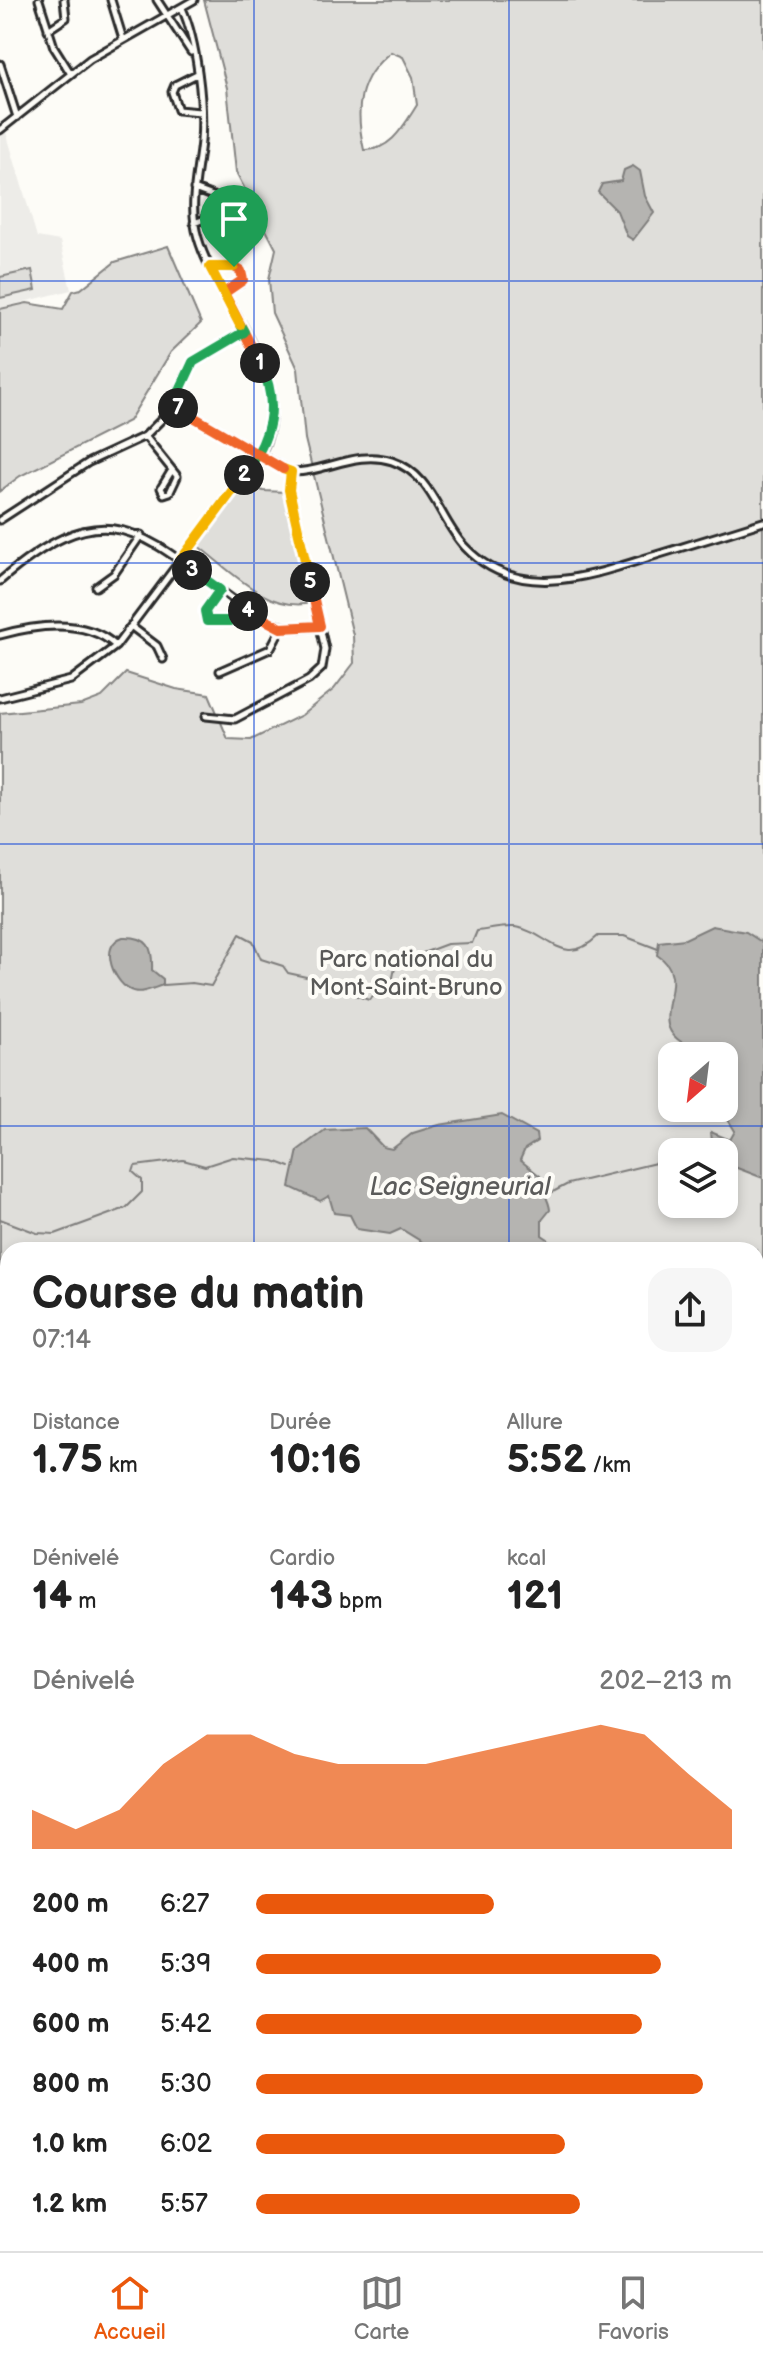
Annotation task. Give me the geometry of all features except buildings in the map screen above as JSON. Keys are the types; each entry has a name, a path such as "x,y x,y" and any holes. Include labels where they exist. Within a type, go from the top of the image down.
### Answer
{"street":[{"path":"39,0 58,55 71,74"},
{"path":"48,30 66,18 64,0"},
{"path":"111,0 123,39"},
{"path":"157,0 194,60"},
{"path":"0,130 71,74 123,39 194,0"},
{"path":"0,698 73,679 116,646 258,456 269,431 272,399 264,371 210,267 194,223 200,112 197,74 182,8"},
{"path":"0,64 17,117"},
{"path":"197,74 175,85 172,92 178,110 200,112"},
{"path":"194,189 221,199 225,206 221,213 194,223"},
{"path":"210,267 237,268 242,272 242,282 224,293"},
{"path":"0,520 89,462 145,436 173,405 193,362 244,332"},
{"path":"173,405 291,472 365,458 399,464 426,484 451,530 471,553 500,572 536,581 584,577 763,522"},
{"path":"145,436 172,470"},
{"path":"206,716 235,719 313,677 325,659 289,490 291,472"},
{"path":"0,581 38,551 83,532 110,528 141,535 263,621 281,628 320,626"},
{"path":"96,587 114,574 141,535"},
{"path":"220,590 205,611 207,621 230,621 242,607"},
{"path":"0,635 47,625 91,632 116,646"},
{"path":"132,627 157,646 163,659"},
{"path":"220,671 270,649 281,628"}],"shaded area":[{"path":"6,132 37,237 60,241 71,290 0,308 0,137"}],"green space":[{"name":"Parc national du Mont-Saint-Bruno","path":"204,0 763,0 763,1242 0,1242 0,713 81,705 102,697 126,673 176,689 209,694 228,739 251,740 302,715 334,689 354,663 353,635 305,439 298,369 272,313 269,279 276,249 236,172 227,88","holes":["391,52 403,57 413,77 417,105 402,128 382,146 364,150 360,122 361,96 371,73"]},
{"path":"168,246 201,323 171,352 129,421 20,476 0,491 0,309 27,303 63,309 73,291 81,289 115,262"},
{"path":"32,270 36,290 0,298 0,277"},
{"path":"246,481 263,491 286,492 311,603 280,602 265,596 198,546"}],"water":[{"path":"633,166 640,171 645,196 654,213 633,240 627,236 617,211 598,192 602,184 621,181 624,170"},
{"path":"712,926 746,932 763,943 763,1178 738,1168 738,1138 731,1138 735,1131 730,1122 738,1122 738,1042 683,1042 668,1026 672,977 668,965 657,955 659,942 685,939"},
{"path":"123,937 139,939 148,945 152,970 163,979 163,985 137,992 120,982 110,956 115,941"},
{"name":"Lac Seigneurial","path":"502,1115 536,1134 537,1141 525,1149 520,1160 540,1176 550,1210 542,1220 542,1235 548,1242 422,1242 401,1229 390,1234 357,1229 350,1215 334,1213 329,1196 320,1201 290,1187 298,1150 325,1130 365,1128 383,1147 392,1149 413,1133 439,1125"},
{"path":"711,1132 725,1138 712,1138"}],"waterway":[{"path":"163,985 192,983 211,986 240,934 253,941 261,959 283,966 288,973 343,985 351,983 352,994 369,1000 392,982 396,963 447,944 472,943 477,931 515,927 556,946 575,950 598,936 624,936 658,949"},
{"path":"0,1219 37,1233 55,1234 126,1208 142,1192 142,1180 133,1172 135,1166 183,1160 205,1166 233,1157 274,1161 290,1167"},
{"path":"547,1195 568,1184 658,1162"}],"route":[{"path":"234,267 210,267 244,332 200,355 193,362 173,405 258,456 291,472 289,490 320,626 296,630 281,628 268,624 242,607 230,621 209,623 205,612 220,590 180,561 254,461 258,456 261,453 270,425 272,399 266,376 262,366 224,293 243,280 241,271 234,267"}]}
